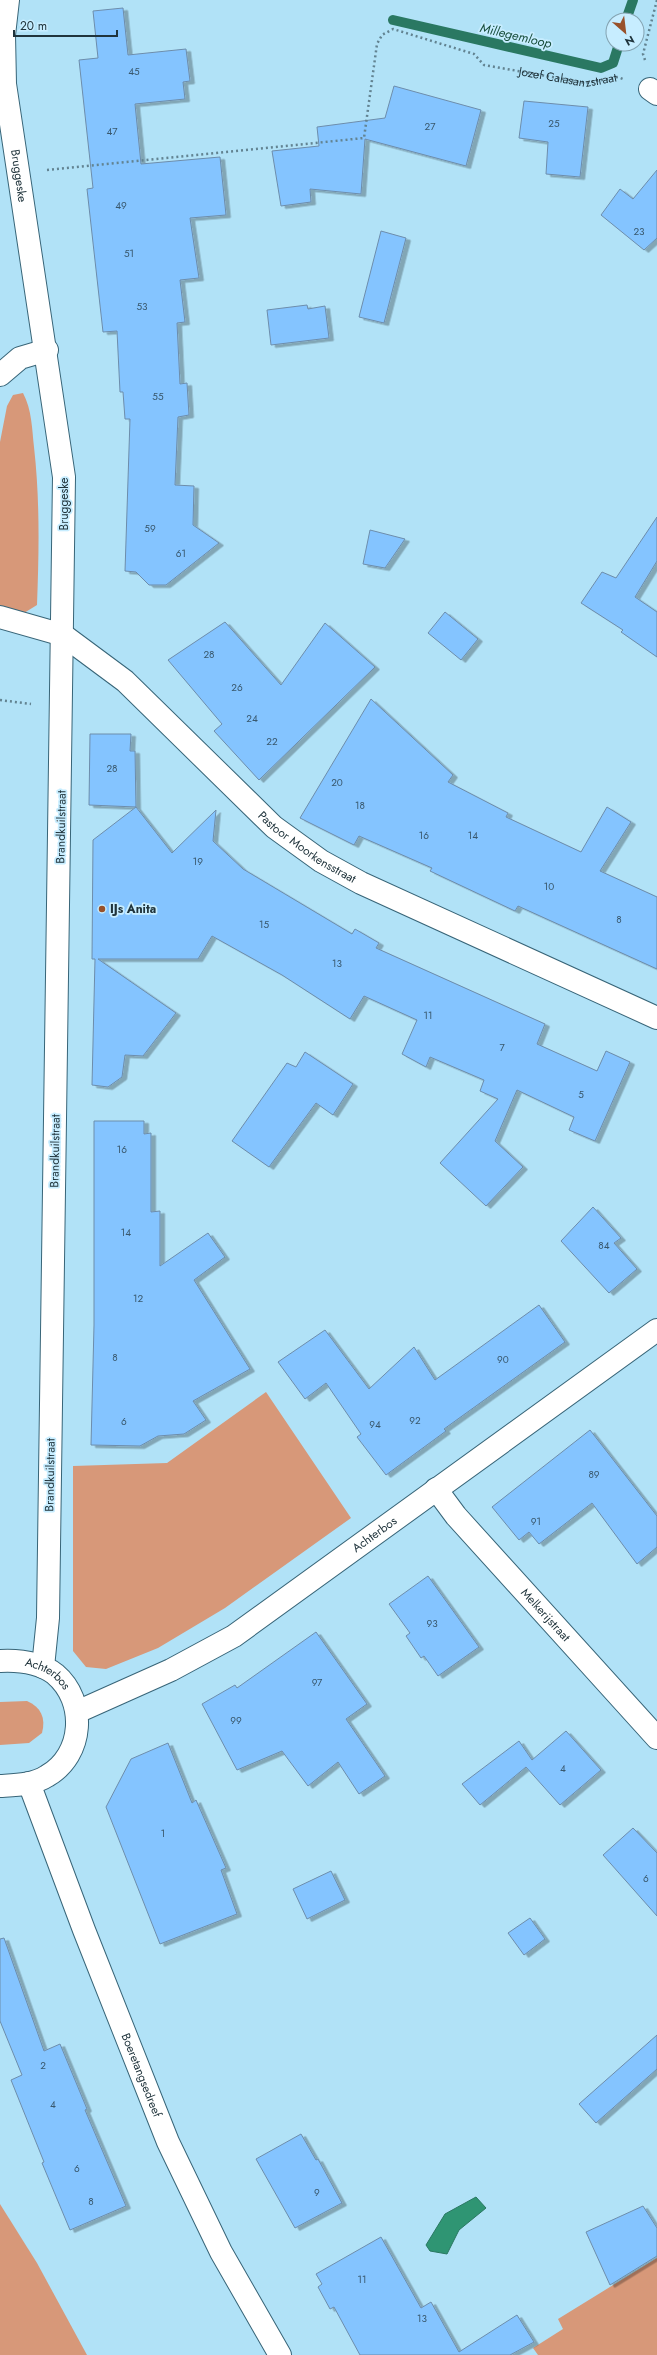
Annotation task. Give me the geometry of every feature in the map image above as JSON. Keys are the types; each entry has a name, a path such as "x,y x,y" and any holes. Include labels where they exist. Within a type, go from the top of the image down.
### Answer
{"street":[{"name":"Bruggeske","path":"8,0 4,35 6,84 18,174 47,350 64,477 63,634"},
{"path":"0,375 20,358 47,350"},
{"name":"Pastoor Moorkensstraat","path":"0,617 63,634 126,681 274,827 321,861 361,883 657,1018"},
{"name":"Brandkuilstraat","path":"43,1667 48,1618 63,634"},
{"name":"Achterbos","path":"77,1712 171,1670 234,1636 657,1330"},
{"name":"Melkerijstraat","path":"436,1489 456,1516 657,1738"},
{"name":"Achterbos","path":"0,1661 29,1662 43,1667 55,1674 65,1685 73,1698 77,1712 78,1727 75,1742 69,1755 48,1776 29,1783 0,1786"},
{"name":"Boeretangsedreef","path":"29,1783 84,1930 168,2142 221,2252 280,2355"}],"path":[{"name":"Jozef Calasanzstraat","path":"653,92 643,54 657,0"},
{"name":"Jozef Calasanzstraat","path":"18,174 364,138 377,44 382,35 392,29 474,54 484,65 586,83 618,77 653,92"}],"shaded area":[{"path":"23,393 30,413 32,426 36,467 38,526 37,605 24,613 0,609 0,442 7,406 13,395"},
{"path":"266,1392 351,1518 225,1608 158,1648 106,1669 86,1667 73,1651 73,1466 167,1463"},
{"path":"27,1701 36,1706 43,1718 42,1733 29,1743 0,1745 0,1702"},
{"path":"476,2197 486,2208 459,2230 447,2254 430,2251 426,2245 445,2214"},
{"path":"0,2204 37,2263 87,2355 0,2355"},
{"path":"657,2258 657,2355 538,2355 533,2348 563,2329 558,2319"}],"building":[{"path":"123,8 128,55 186,49 190,81 183,82 185,99 135,104 141,164 220,157 226,215 190,218 199,278 180,280 185,322 177,323 180,384 187,383 189,415 178,417 175,485 194,486 193,525 219,543 166,585 149,585 136,572 125,571 130,419 125,419 123,392 120,392 117,331 103,332 87,189 93,188 79,60 98,58 93,11"},
{"path":"394,86 481,110 466,166 365,139 361,194 310,189 311,202 281,206 272,151 319,146 317,127 385,118"},
{"path":"524,101 588,107 580,177 546,174 548,142 519,138"},
{"path":"657,170 657,238 644,250 601,215 620,189 633,199"},
{"path":"381,231 406,238 384,323 359,317"},
{"path":"307,305 308,309 325,306 329,338 271,345 267,310"},
{"path":"657,517 657,561 635,597 657,612 657,657 621,632 623,630 581,603 602,572 616,578"},
{"path":"370,530 405,539 385,568 363,564"},
{"path":"445,612 478,639 461,660 428,633"},
{"path":"225,622 281,685 325,623 375,667 259,780 214,731 222,724 168,660"},
{"path":"371,699 453,775 448,782 508,813 506,817 581,852 607,807 631,822 600,871 657,897 657,969 518,906 515,911 430,871 432,868 359,836 354,845 300,818"},
{"path":"90,734 131,734 130,751 135,751 136,807 89,805"},
{"path":"136,807 172,853 216,810 213,841 243,869 352,934 355,929 379,943 376,948 545,1024 537,1044 597,1071 606,1051 630,1062 595,1141 569,1130 574,1117 517,1090 495,1141 523,1167 486,1206 440,1163 498,1099 480,1091 484,1080 430,1057 426,1067 402,1054 417,1020 364,996 350,1019 282,975 212,936 198,959 98,959 176,1013 143,1056 125,1055 122,1077 108,1087 92,1085 95,959 92,959 93,840"},
{"path":"305,1052 353,1084 333,1115 316,1103 269,1167 232,1141 287,1063 296,1067"},
{"path":"94,1121 144,1121 144,1134 151,1133 151,1212 160,1211 160,1266 208,1233 225,1257 194,1280 250,1369 193,1401 206,1420 184,1434 158,1436 140,1446 91,1445 94,1325"},
{"path":"593,1207 621,1238 614,1243 637,1269 609,1293 561,1241"},
{"path":"539,1305 565,1342 444,1429 446,1431 386,1475 357,1437 361,1434 326,1383 305,1399 278,1362 325,1330 369,1389 414,1347 435,1380"},
{"path":"590,1430 657,1516 657,1547 637,1564 592,1503 539,1544 529,1532 519,1540 492,1507"},
{"path":"428,1576 479,1647 438,1676 424,1656 421,1658 406,1636 410,1633 389,1604"},
{"path":"316,1632 367,1704 346,1719 385,1776 359,1794 338,1762 308,1786 282,1751 237,1770 202,1704 235,1685 237,1688"},
{"path":"566,1731 601,1770 560,1805 526,1767 480,1805 462,1784 519,1741 532,1760"},
{"path":"168,1743 192,1803 196,1800 226,1868 221,1870 237,1914 160,1944 106,1807 131,1759"},
{"path":"633,1828 657,1853 657,1916 603,1855"},
{"path":"331,1871 345,1900 307,1919 293,1889"},
{"path":"530,1918 545,1939 524,1955 508,1933"},
{"path":"4,1938 44,2051 60,2044 87,2109 85,2110 126,2206 70,2230 42,2163 44,2162 11,2080 22,2075 0,2021 0,1939"},
{"path":"657,2035 657,2069 596,2123 579,2104"},
{"path":"301,2134 316,2160 318,2159 342,2203 295,2228 256,2159"},
{"path":"643,2206 657,2228 657,2256 610,2285 586,2232"},
{"path":"381,2237 421,2308 431,2302 459,2352 517,2315 534,2342 510,2355 360,2355 334,2307 330,2309 318,2287 322,2284 316,2274"}],"waterway":[{"name":"Millegemloop","path":"629,12 633,0"},
{"name":"Millegemloop","path":"393,20 601,68 613,63 616,52"}],"place":[{"name":"IJs Anita","path":"102,909"}]}
